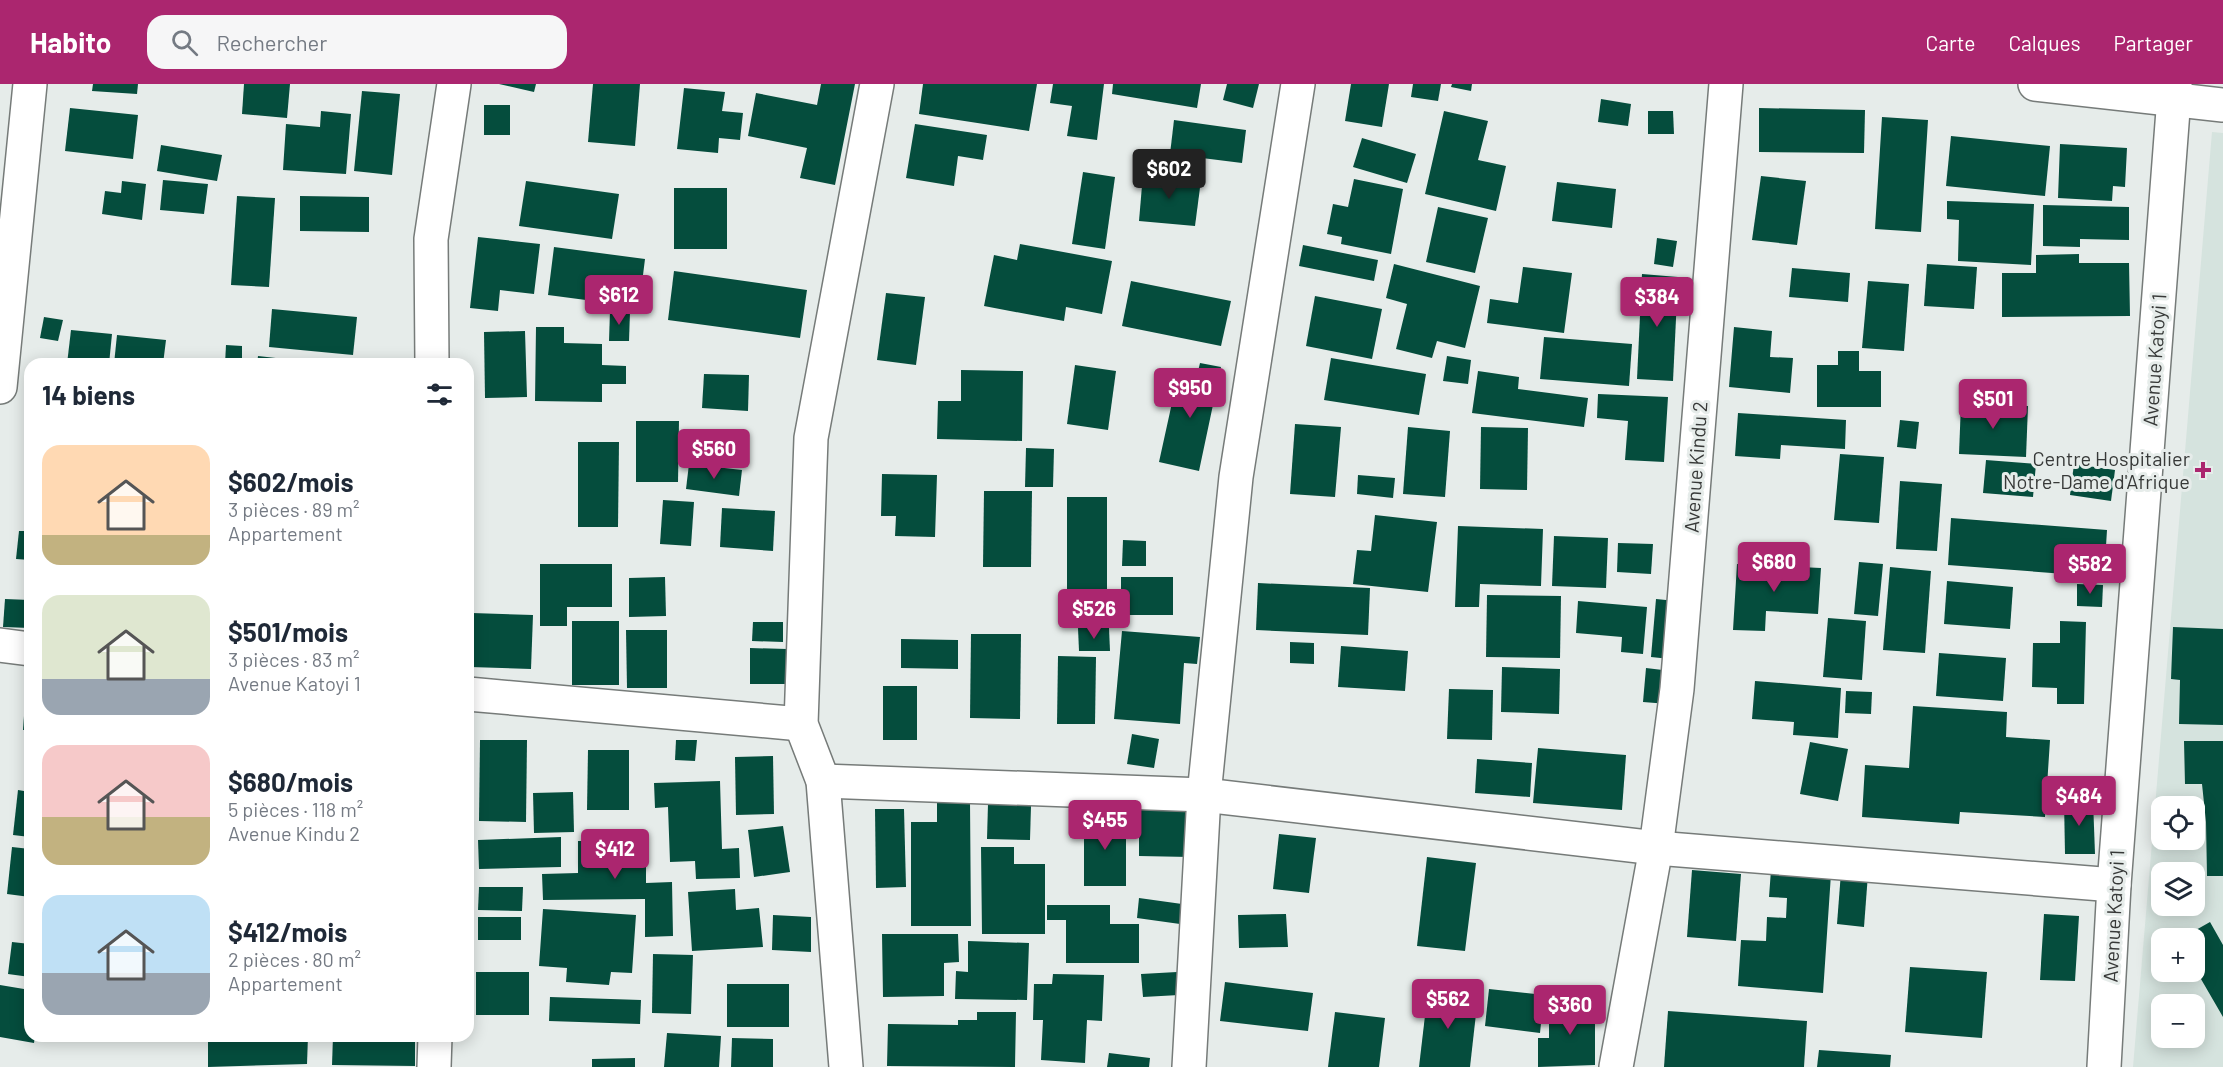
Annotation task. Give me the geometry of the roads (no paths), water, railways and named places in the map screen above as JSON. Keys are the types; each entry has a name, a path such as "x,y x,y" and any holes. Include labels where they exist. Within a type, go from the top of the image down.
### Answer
{"street":[{"path":"0,387 30,84"},
{"path":"432,358 431,239 454,84"},
{"path":"846,1067 823,781 801,724 810,438 877,84"},
{"path":"1189,1067 1204,795 1236,477 1298,84"},
{"name":"Avenue Kindu 2","path":"1616,1067 1656,848 1680,668 1726,84"},
{"path":"2035,84 2174,92 2223,105"},
{"name":"Avenue Katoyi 1","path":"2104,1067 2114,885 2174,92"},
{"path":"0,645 24,648"},
{"path":"474,695 801,724"},
{"path":"823,781 1204,795 1656,848 2114,885"},
{"path":"434,1067 435,1042"}],"place":[{"name":"Centre Hospitalier Notre-Dame d'Afrique","path":"2203,470"}]}
